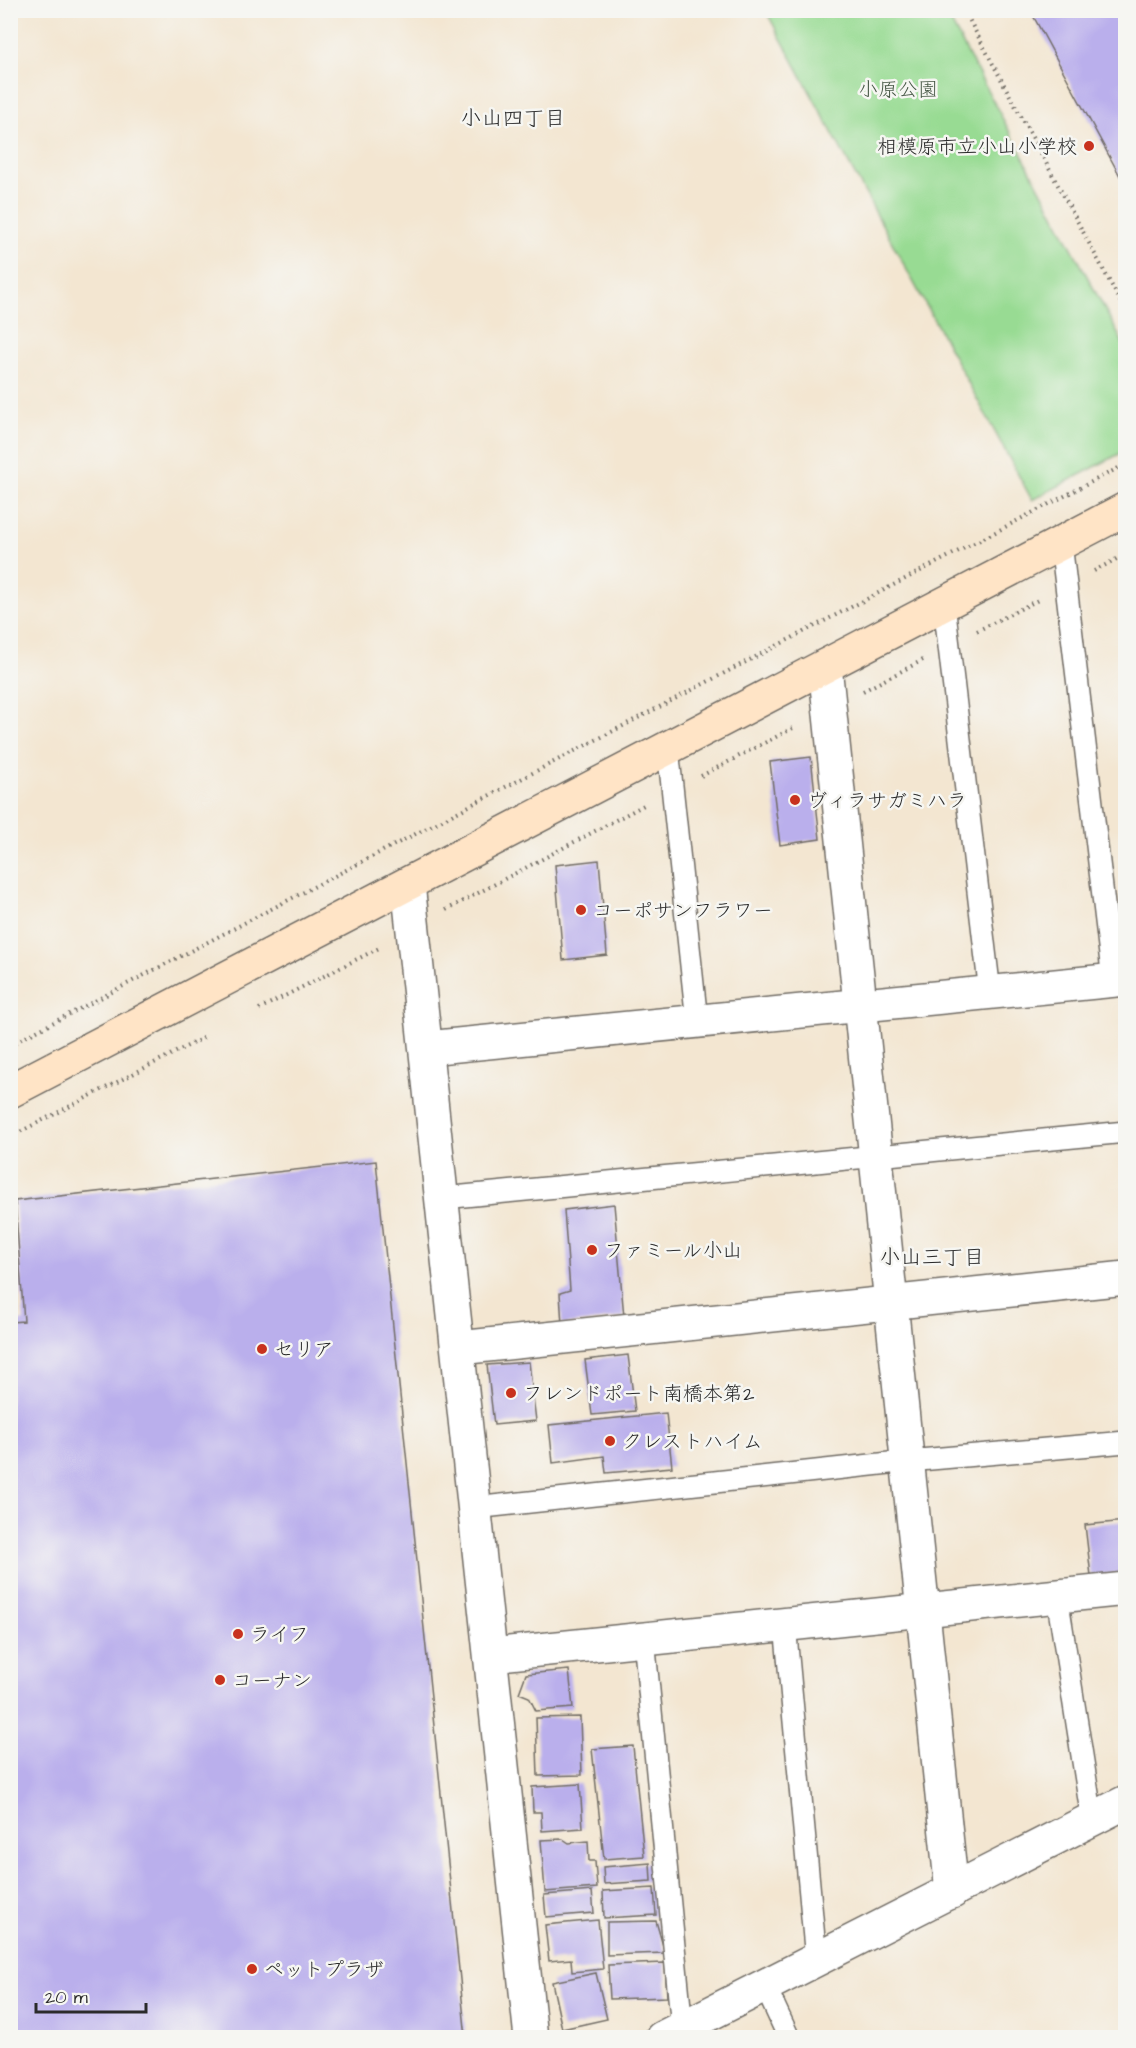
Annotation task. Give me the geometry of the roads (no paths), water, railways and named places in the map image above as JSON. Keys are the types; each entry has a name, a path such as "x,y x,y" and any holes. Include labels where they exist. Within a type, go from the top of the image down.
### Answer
{"street":[{"path":"10,1091 1125,509"},
{"path":"825,666 952,1892"},
{"path":"408,884 531,2037"},
{"path":"427,1048 1119,980"},
{"path":"459,1348 1125,1278"},
{"path":"491,1655 1125,1589"},
{"path":"672,2032 952,1892 1125,1802"}],"lane":[{"path":"1061,543 1119,980"},
{"path":"944,604 990,993"},
{"path":"668,748 697,1022"},
{"path":"443,1198 1125,1132"},
{"path":"474,1508 908,1461 1125,1442"},
{"path":"1057,1596 1092,1819"},
{"path":"785,1624 816,1960"},
{"path":"644,1639 672,2032"},
{"path":"765,1986 789,2037"}],"place":[{"name":"相模原市立小山小学校","path":"1089,146"},
{"name":"ヴィラサガミハラ","path":"795,800"},
{"name":"コーポサンフラワー","path":"581,910"},
{"name":"ファミール小山","path":"592,1250"},
{"name":"セリア","path":"262,1349"},
{"name":"フレンドポート南橋本第2","path":"511,1393"},
{"name":"クレストハイム","path":"610,1441"},
{"name":"ライフ","path":"238,1634"},
{"name":"コーナン","path":"220,1680"},
{"name":"ペットプラザ","path":"252,1969"}],"district":[{"name":"小山四丁目","path":"513,118"},
{"name":"小山三丁目","path":"932,1257"}],"park label":[{"name":"小原公園","path":"898,89"}]}
